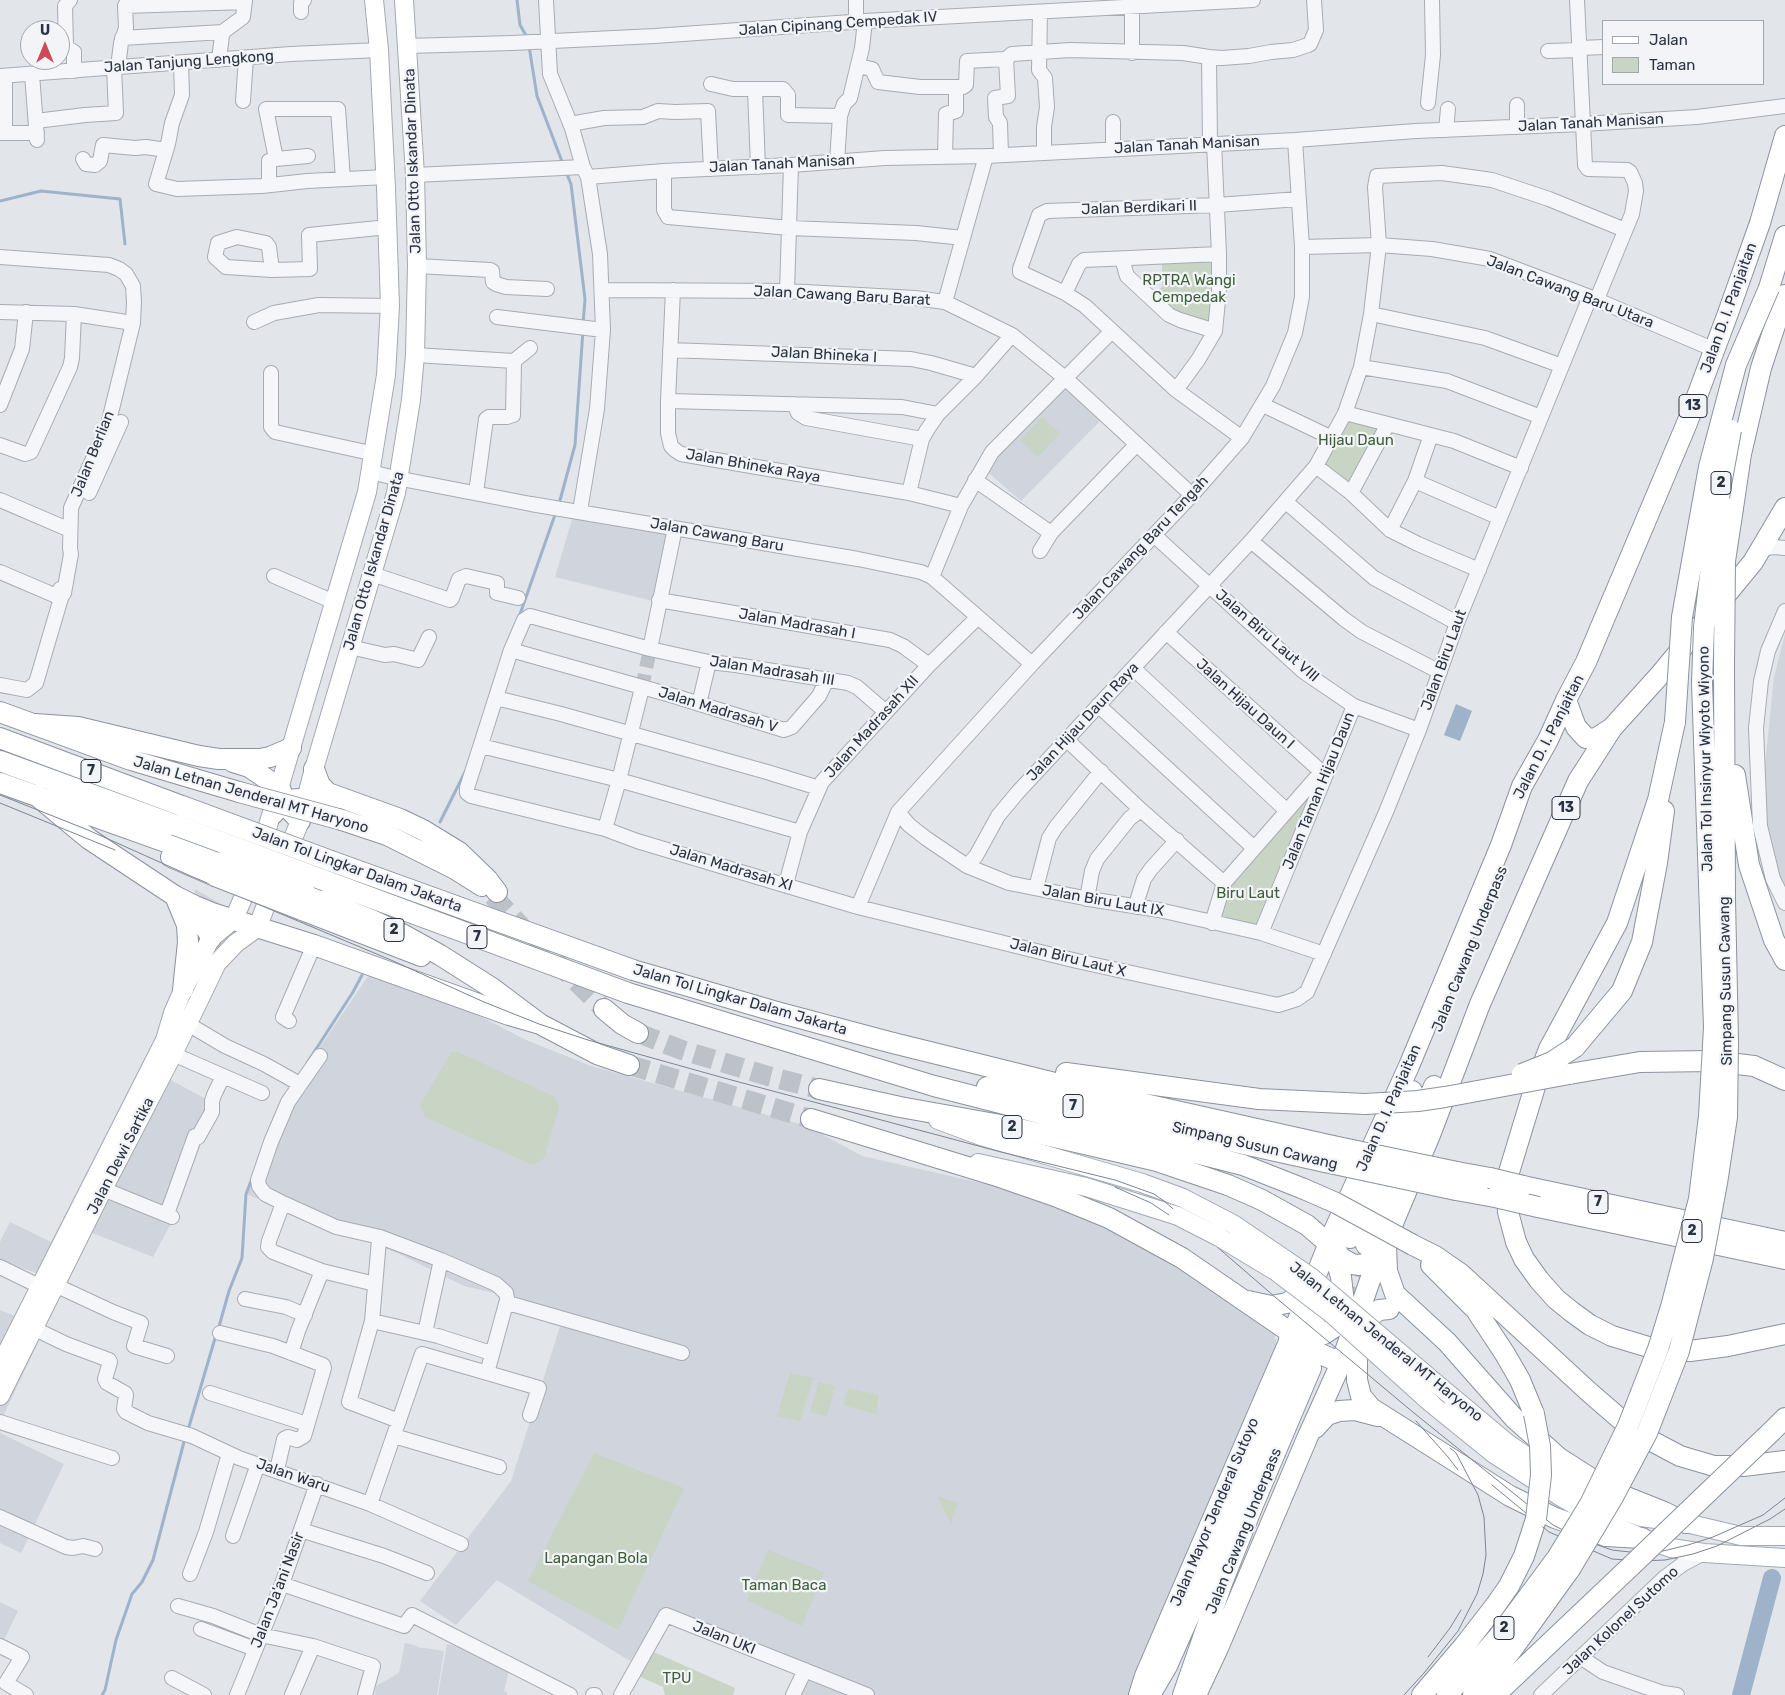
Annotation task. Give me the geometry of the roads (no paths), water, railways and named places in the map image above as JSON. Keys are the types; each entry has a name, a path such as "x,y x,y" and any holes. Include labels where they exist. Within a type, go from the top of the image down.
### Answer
{"highway":[{"name":"Jalan D. I. Panjaitan","path":"1352,1315 1360,1245 1353,1190 1405,1074 1486,880 1522,786 1548,740 1586,662 1687,423 1755,236 1779,176 1785,136"},
{"path":"1755,236 1785,228"},
{"name":"2","path":"1724,670 1725,561 1741,454 1777,291 1785,236"},
{"path":"1478,1090 1552,1062 1575,1047 1622,991 1642,942 1657,863 1674,725 1682,617 1708,467 1736,365 1777,291"},
{"name":"Jalan Tol Insinyur Wiyoto Wiyono","path":"1714,1027 1702,683 1704,627 1720,488 1732,422 1748,356 1777,291"},
{"name":"13","path":"1469,1032 1491,976 1578,781 1612,728 1659,676 1758,554 1785,508"},
{"path":"1724,670 1732,761 1749,865 1774,940 1785,960"},
{"name":"Simpang Susun Cawang","path":"1447,1695 1563,1563 1613,1497 1647,1433 1679,1351 1703,1258 1727,1117 1728,1041 1724,670"},
{"path":"1566,700 1576,727 1586,738 1595,739 1612,728"},
{"name":"Jalan Letnan Jenderal MT Haryono","path":"0,712 131,760 342,820 387,835 432,857 495,894 488,880 459,852 440,840 400,819 338,798"},
{"path":"35,724 78,727 250,767 279,801 300,821"},
{"path":"1674,725 1658,800 1617,923 1549,1049 1537,1080 1510,1166 1507,1184 1508,1212 1516,1242 1524,1259 1540,1280 1556,1299 1572,1312 1590,1325 1612,1336 1642,1346 1681,1351 1728,1346 1785,1334"},
{"name":"Jalan Tol Lingkar Dalam Jakarta","path":"0,738 331,862 633,970 889,1042"},
{"name":"Jalan Cawang Underpass","path":"1360,1245 1412,1092 1535,788 1548,740"},
{"path":"219,759 270,757 291,748"},
{"name":"Jalan Tol Lingkar Dalam Jakarta","path":"0,761 628,993 821,1050"},
{"path":"314,769 320,785 328,793 338,798"},
{"name":"2","path":"0,783 64,805 304,902 372,920 402,934 476,978 540,1024 597,1054 629,1065"},
{"path":"36,795 89,839 175,896 195,906 257,928 314,945 509,1015 540,1024"},
{"path":"279,801 322,797 338,798"},
{"path":"175,896 187,925 188,942 183,990"},
{"path":"195,906 211,938"},
{"path":"604,1009 622,1024 638,1033"},
{"name":"Simpang Susun Cawang","path":"1473,1695 1511,1651 1563,1563 1628,1426 1658,1349 1699,1200 1709,1116 1714,1027"},
{"path":"1414,1312 1397,1283 1394,1260 1400,1238 1462,1080 1468,1055 1469,1032"},
{"name":"Jalan Cawang Underpass","path":"1360,1245 1403,1161 1428,1100 1444,1068 1469,1032"},
{"path":"889,1042 1164,1088 1259,1099 1365,1104 1418,1101 1640,1062 1712,1061 1754,1066 1785,1080"},
{"name":"Simpang Susun Cawang","path":"889,1042 1098,1093 1329,1154"},
{"path":"821,1050 999,1104 1234,1162 1269,1174 1336,1203 1436,1256 1461,1274 1626,1424 1646,1438 1680,1456 1714,1466 1744,1466 1785,1461"},
{"name":"Simpang Susun Cawang","path":"821,1050 1493,1188 1538,1206 1785,1259"},
{"name":"Jalan Letnan Jenderal MT Haryono","path":"819,1088 900,1107 1006,1126 1157,1161 1228,1185 1262,1200 1314,1230 1360,1245"},
{"name":"Jalan Letnan Jenderal MT Haryono","path":"811,1119 964,1165 1055,1196 1109,1218 1182,1258 1242,1298"},
{"name":"Simpang Susun Cawang","path":"1493,1188 1523,1186 1785,1242"},
{"path":"1299,1221 1314,1222 1328,1218 1340,1209 1353,1190"},
{"path":"1242,1298 1260,1304 1276,1305 1292,1301 1303,1291 1311,1276 1316,1255 1310,1234 1299,1221"},
{"name":"Jalan D. I. Panjaitan","path":"1291,1335 1360,1245"},
{"path":"1196,1695 1343,1358 1352,1315 1336,1260 1360,1245"},
{"path":"1291,1335 1310,1323 1343,1289 1360,1245"},
{"path":"1360,1245 1386,1262 1391,1284 1397,1297 1432,1327 1514,1418 1559,1458 1615,1494 1664,1512 1686,1523"},
{"path":"1413,1245 1476,1310 1520,1380 1534,1414 1540,1446 1542,1475 1536,1518 1524,1556 1509,1586 1464,1646 1422,1695"},
{"path":"1242,1298 1291,1335 1343,1358"},
{"path":"1242,1298 1268,1324 1274,1333 1278,1350 1278,1366"},
{"path":"1291,1335 1319,1336 1352,1315 1374,1307 1409,1313 1432,1327"},
{"path":"1389,1309 1373,1313 1366,1322 1359,1342 1357,1380 1361,1396 1371,1408 1387,1420 1510,1496 1555,1518 1606,1536 1642,1538"},
{"name":"Jalan Mayor Jenderal Sutoyo","path":"1139,1695 1291,1335"},
{"name":"Jalan Cawang Underpass","path":"1150,1695 1167,1666 1304,1365 1253,1505 1222,1583 1183,1695"},
{"path":"1308,1436 1323,1418 1339,1411 1364,1411 1387,1420"},
{"path":"1495,1695 1778,1425"}],"main road":[{"name":"Jalan Otto Iskandar Dinata","path":"234,919 253,876 279,801 291,748 367,492 375,454 386,375 390,306 386,177 379,50 374,0"},
{"name":"Jalan Otto Iskandar Dinata","path":"257,928 300,821 399,478 411,400 415,355 417,266 415,175 404,0"},
{"name":"Jalan Dewi Sartika","path":"0,1396 33,1328 47,1285 165,1040 183,990 211,938 234,919"},
{"name":"Jalan Dewi Sartika","path":"2,1356 47,1285 103,1189 173,1054 217,963 236,943 257,928"},
{"name":"Jalan Letnan Jenderal MT Haryono","path":"900,1107 981,1136 1142,1183 1183,1198 1233,1224 1311,1277 1507,1443 1572,1487 1601,1502 1641,1517 1686,1523 1741,1536 1785,1536"},
{"name":"Jalan Letnan Jenderal MT Haryono","path":"912,1150 1086,1186 1178,1216 1219,1237 1277,1272 1332,1314 1431,1403 1494,1454 1552,1492 1599,1518 1642,1538 1671,1548 1704,1553 1785,1558"}],"street":[{"path":"70,0 66,6 66,47 74,52 74,70"},
{"path":"546,0 541,41 550,74 570,124 586,172 600,254 603,330 597,409 580,512"},
{"path":"837,162 840,116 844,104 850,98 862,48 856,0"},
{"name":"Jalan Cipinang Cempedak IV","path":"408,46 655,36 860,21 1040,12 1130,5 1253,0"},
{"path":"858,66 872,69 878,82 911,86 963,87 966,85 967,62 1006,59 1012,54 1070,50 1182,54 1222,58 1259,55 1292,50 1310,44 1316,30 1314,0"},
{"path":"1428,103 1433,55 1432,0"},
{"path":"1577,0 1583,124"},
{"path":"2,76 2,133 36,131 85,115 116,113 116,68 122,38 126,30 128,3 245,1 243,17 223,32 122,38"},
{"path":"1130,5 1132,53"},
{"path":"1040,12 1039,70 1045,78 1047,107 1044,127 1044,153"},
{"path":"219,60 220,41 223,32"},
{"path":"1548,51 1602,47"},
{"name":"Jalan Tanjung Lengkong","path":"2,76 379,50"},
{"path":"1176,390 1198,360 1215,331 1219,290 1220,254 1208,57"},
{"path":"243,102 246,58"},
{"path":"1001,155 1000,123 996,117 995,98 1008,96 1006,59"},
{"path":"181,63 182,95 155,181 156,184 162,187 177,189 386,177"},
{"path":"32,74 36,131"},
{"path":"710,84 733,89 785,90 788,95 788,115 840,116"},
{"path":"945,157 946,114 956,111 956,87"},
{"path":"755,90 758,167"},
{"path":"1517,105 1517,127"},
{"name":"Jalan Tanah Manisan","path":"415,175 563,167 586,172 664,171 758,167 885,158 986,156 1583,124 1697,116 1785,106"},
{"path":"276,159 266,109 338,109 343,179"},
{"path":"1446,130 1448,109"},
{"path":"570,124 604,118 643,117 658,111 708,111 711,169"},
{"path":"1113,122 1113,149"},
{"name":"Jalan Biru Laut","path":"1278,1005 1294,1001 1307,992 1386,812 1457,623 1562,366 1632,214 1636,190 1630,172 1627,170 1586,167 1584,162 1583,124"},
{"name":"Jalan Cawang Baru Tengah","path":"858,907 898,812 1032,664 1192,495 1242,438 1263,404 1277,379 1295,333 1302,297 1302,247 1295,140"},
{"path":"83,159 86,164 95,165 100,161 103,145 166,150"},
{"path":"269,185 269,161 308,156"},
{"path":"945,302 986,156"},
{"path":"787,291 791,165"},
{"path":"664,171 664,210 668,217 790,228 916,233 963,238"},
{"name":"Jalan Hijau Daun Raya","path":"967,866 976,856 998,816 1018,792 1251,541 1316,466 1345,413 1361,367 1371,314 1379,245 1376,177 1380,175 1442,173 1492,180 1542,196 1625,230"},
{"name":"Jalan Berdikari II","path":"1065,293 1019,271 1038,218 1042,212 1047,210 1216,205 1299,199"},
{"path":"272,270 310,269 309,234 388,227"},
{"name":"Jalan Cawang Baru Utara","path":"1302,247 1379,245 1432,249 1490,258 1593,298 1714,350"},
{"path":"1220,254 1080,261 1065,293 1084,306 1176,390 1242,438"},
{"name":"Jalan Berlian","path":"0,257 109,265 119,269 129,278 133,286 134,302 116,425 71,508 71,554 66,583 36,683 27,690 0,685"},
{"path":"1122,259 1127,276 1169,315 1215,331"},
{"path":"417,266 490,270 492,271 493,282 496,284 506,287 547,289"},
{"name":"Jalan Cawang Baru Barat","path":"602,290 787,291 915,298 945,302 1012,335 1065,378 1192,495"},
{"name":"Jalan Bhineka Raya","path":"673,290 668,433 671,446 681,454 909,493 962,506"},
{"path":"254,322 274,312 318,305 390,306"},
{"path":"0,312 74,314 132,323"},
{"path":"0,405 22,349 26,312"},
{"path":"0,444 25,454 31,452 70,368 74,314"},
{"path":"1371,314 1485,338 1562,366"},
{"path":"497,317 603,330"},
{"path":"932,577 962,506 992,452 1112,331"},
{"path":"909,493 922,440 938,414 976,376 1012,335"},
{"path":"415,355 514,360 530,348"},
{"name":"Jalan Bhineka I","path":"670,350 911,359 976,376"},
{"path":"476,493 486,419 491,416 511,417 513,415 514,360"},
{"path":"1361,367 1447,381 1542,417"},
{"path":"272,373 271,426 275,432 375,454"},
{"path":"668,401 902,407 938,414"},
{"path":"794,404 798,413 806,418 922,440"},
{"path":"1263,404 1332,438"},
{"path":"1345,413 1454,441 1521,468"},
{"path":"1351,493 1388,424"},
{"path":"1390,530 1415,481 1431,436"},
{"path":"1040,551 1051,533 1136,444"},
{"path":"1316,466 1351,493 1390,530 1479,570"},
{"name":"Jalan Cawang Baru","path":"371,472 580,512 858,559 921,572 932,577 1032,664"},
{"path":"975,480 1051,533"},
{"path":"1415,481 1500,518"},
{"path":"0,500 71,523"},
{"path":"1286,502 1374,578 1457,623"},
{"path":"650,649 675,528"},
{"name":"Jalan Biru Laut VIII","path":"1154,536 1304,672 1354,706 1418,730"},
{"path":"1251,541 1356,628 1440,672"},
{"path":"1758,554 1767,548 1785,548"},
{"path":"0,572 61,597"},
{"path":"372,574 450,600 459,579 466,576 497,583 497,593 518,598"},
{"path":"274,576 334,602"},
{"name":"Jalan Madrasah I","path":"659,600 890,640 903,646 929,665"},
{"path":"1785,611 1768,651 1761,681 1756,728 1760,826 1773,878 1785,903"},
{"name":"Jalan Madrasah III","path":"511,650 526,616 532,616 650,649 709,662 736,664 848,683 857,687 886,712"},
{"name":"Jalan Madrasah XII","path":"786,884 800,832 819,788 826,777 929,665 978,617"},
{"name":"Jalan Hijau Daun I","path":"1166,632 1323,774"},
{"path":"350,647 418,660 429,637"},
{"path":"511,650 481,746 620,780 800,832"},
{"name":"Jalan Madrasah V","path":"511,650 786,730 792,727 819,696 827,679"},
{"path":"699,704 709,662"},
{"path":"1133,668 1287,811"},
{"path":"605,829 620,780 642,688"},
{"path":"496,698 561,714 819,788"},
{"path":"1098,705 1254,848"},
{"name":"Jalan Taman Hijau Daun","path":"1261,933 1323,774 1354,706"},
{"path":"1066,739 1224,883"},
{"name":"Jalan Madrasah XI","path":"481,746 466,788 467,793 471,796 605,829 637,841 858,907"},
{"path":"1036,888 1049,838 1101,771"},
{"name":"Jalan Taman Hijau Daun","path":"1212,923 1224,883 1287,811 1323,774"},
{"path":"1087,899 1092,871 1097,860 1130,818 1142,810"},
{"name":"Jalan Biru Laut IX","path":"898,812 909,825 927,840 967,866 1010,883 1261,933 1324,954"},
{"path":"1137,907 1144,879 1177,840"},
{"name":"Jalan Biru Laut X","path":"858,907 1077,961 1278,1005"},
{"path":"289,1020 283,1017 314,945"},
{"path":"188,1024 225,1046 264,1064 296,1082"},
{"path":"173,1054 262,1093"},
{"path":"320,1056 288,1102 271,1142 258,1180 259,1186 265,1194 336,1227 380,1237 441,1260 496,1284 504,1290 507,1300 487,1373"},
{"path":"103,1189 169,1215 195,1136 198,1137 212,1112 214,1094 223,1076"},
{"path":"281,1202 282,1206 269,1241 269,1248 273,1252 322,1272 375,1284"},
{"path":"380,1237 372,1321 349,1402 399,1421"},
{"path":"425,1333 441,1260"},
{"path":"0,1267 141,1323 133,1346 167,1356"},
{"path":"291,1352 322,1272"},
{"path":"245,1299 286,1307 305,1315"},
{"path":"507,1300 508,1302 682,1353"},
{"path":"372,1321 425,1333 491,1353"},
{"name":"Jalan Waru","path":"33,1328 66,1344 108,1360 110,1362 104,1379 107,1383 125,1393 124,1409 126,1412 148,1423 187,1434 229,1454 370,1504 461,1544"},
{"path":"220,1333 291,1352 323,1365 324,1368 304,1436 302,1439 297,1440 288,1437 284,1439 277,1470"},
{"path":"370,1504 422,1354 539,1388 530,1415"},
{"path":"210,1393 307,1424"},
{"path":"0,1422 112,1458"},
{"path":"394,1436 499,1467"},
{"path":"190,1574 206,1532 229,1454"},
{"path":"233,1536 258,1464"},
{"name":"Jalan Ja'ani Nasir","path":"237,1695 282,1584 317,1484"},
{"path":"0,1517 66,1546 73,1548 83,1546 95,1549"},
{"path":"301,1530 384,1556 428,1573"},
{"name":"Jalan Kolonel Sutomo","path":"1542,1695 1664,1578 1682,1564 1704,1553"},
{"path":"282,1584 408,1620 570,1695"},
{"path":"178,1606 212,1616 261,1635 313,1646 372,1666 365,1695"},
{"name":"Jalan UKI","path":"621,1695 666,1615 866,1695"},
{"path":"201,1629 255,1650"},
{"path":"0,1646 22,1657 6,1683 26,1695"},
{"path":"292,1695 313,1646"},
{"path":"1582,1658 1603,1672 1662,1693 1677,1695"},
{"path":"793,1695 805,1670"},
{"path":"172,1678 204,1695"}],"water":[{"path":"1456,704 1472,711 1460,741 1444,735"}],"waterway":[{"path":"517,0 520,25 527,37"},
{"path":"529,46 537,96 563,164"},
{"path":"566,172 571,184 585,299 583,324"},
{"path":"0,201 41,191 120,199 125,244"},
{"path":"559,504 575,445 583,330"},
{"path":"519,617 556,512"},
{"path":"440,822 466,770"},
{"path":"307,1063 362,975"},
{"path":"218,1330 229,1291 242,1258 246,1194 253,1176"},
{"path":"188,1430 216,1335"},
{"path":"102,1695 105,1690 116,1640 132,1594 142,1582 153,1560 185,1438"},
{"path":"1741,1695 1772,1578"}],"tunnel":[{"path":"642,688 650,649"},
{"path":"493,896 528,934 604,1009"},
{"path":"638,1033 682,1050 819,1089"},
{"path":"629,1065 811,1119"},
{"path":"1340,1302 1366,1245"}],"tram line":[{"path":"0,795 88,830 193,877 539,1024 588,1040 724,1078 1001,1152 1115,1180 1154,1194 1414,1413 1553,1525 1583,1540 1612,1550 1639,1553 1663,1551 1713,1537 1763,1515 1785,1498"},
{"path":"0,803 115,850"},
{"path":"1115,1187 1151,1203 1172,1217"},
{"path":"1416,1421 1458,1470"},
{"path":"1404,1695 1458,1631 1477,1594 1483,1574 1486,1555 1484,1517 1478,1495 1456,1453 1450,1448"},
{"path":"1492,1485 1549,1532 1612,1559 1665,1560 1693,1554 1717,1546 1770,1519 1785,1509"},
{"path":"1428,1657 1461,1610"}],"park label":[{"name":"RPTRA Wangi Cempedak","path":"1189,290"},
{"name":"Hijau Daun","path":"1356,441"},
{"name":"Biru Laut","path":"1248,894"},
{"name":"Lapangan Bola","path":"596,1559"},
{"name":"Taman Baca","path":"784,1586"},
{"name":"TPU","path":"677,1679"}]}
